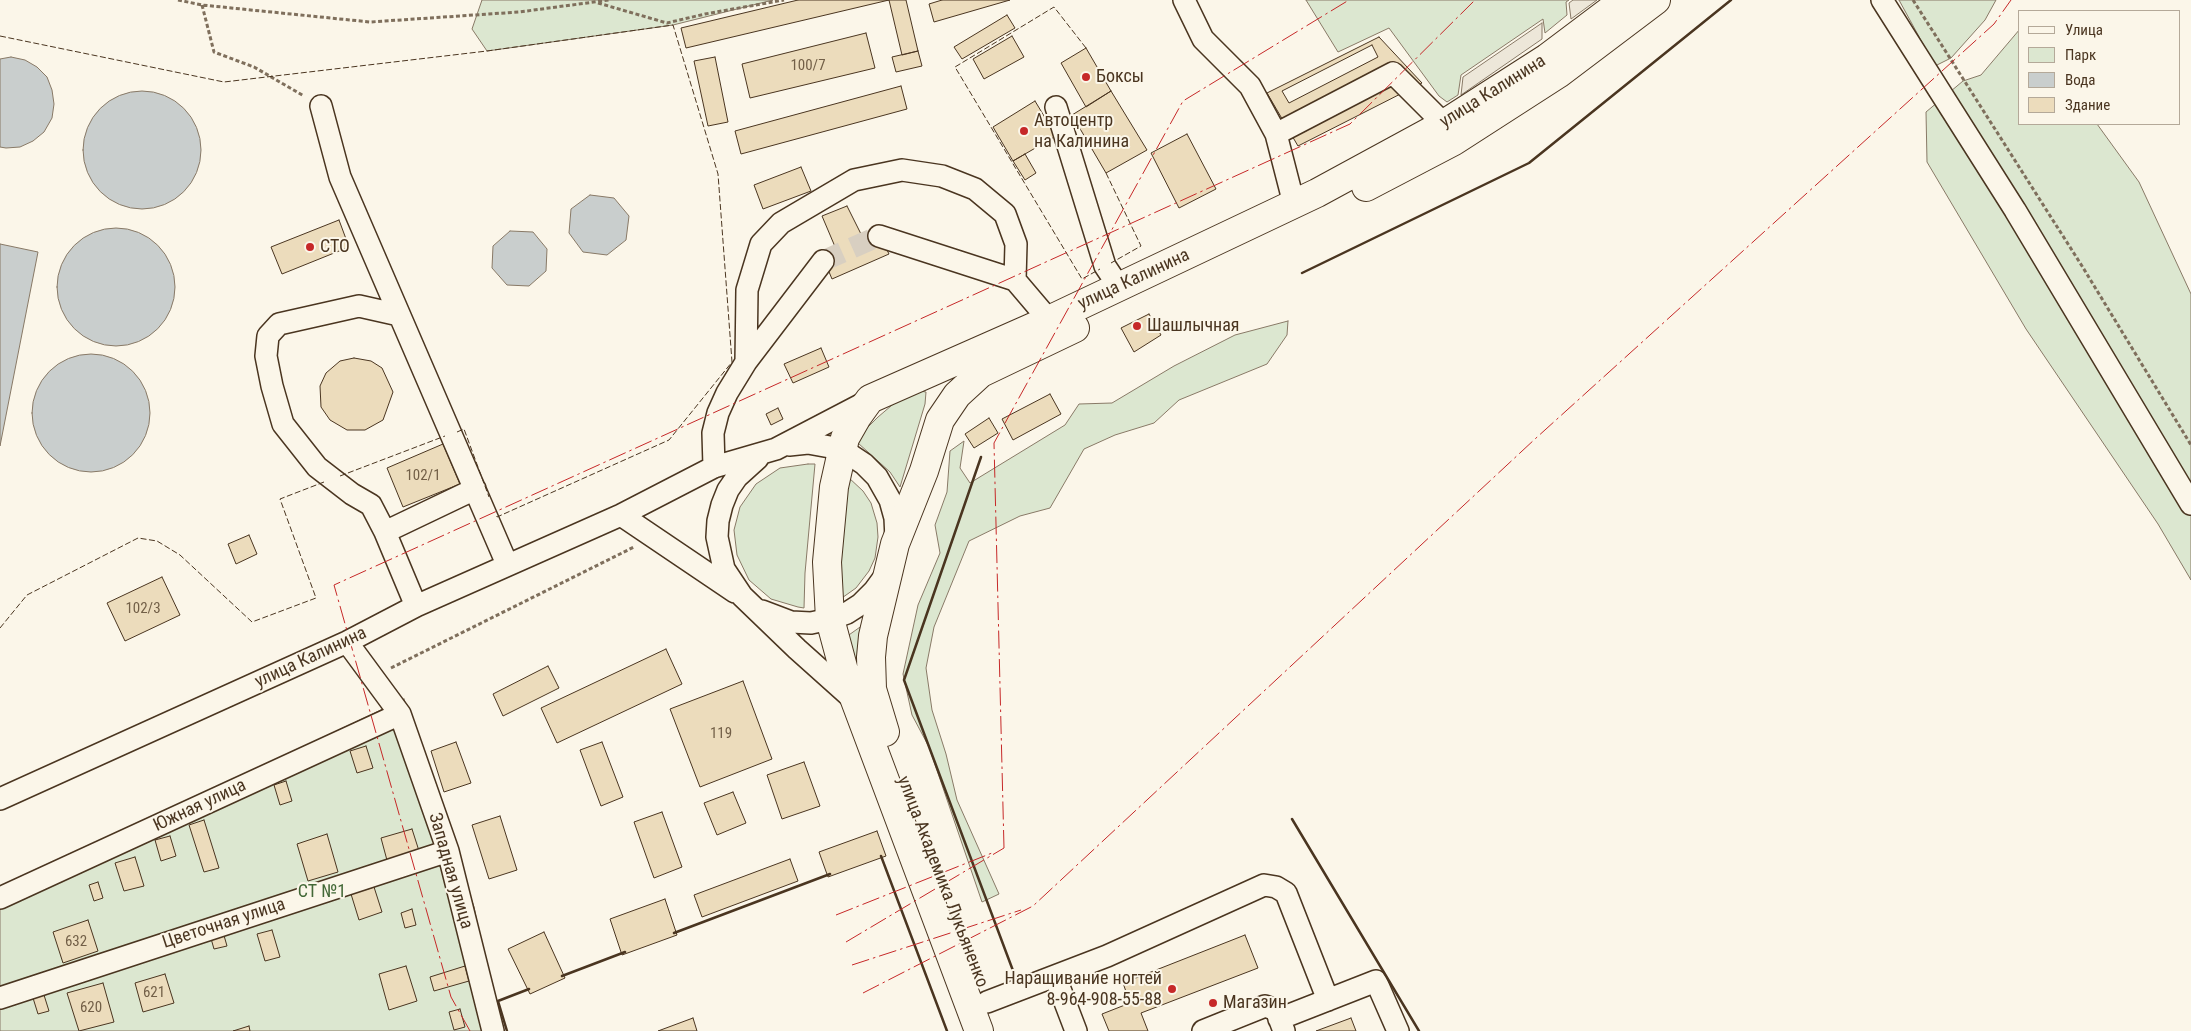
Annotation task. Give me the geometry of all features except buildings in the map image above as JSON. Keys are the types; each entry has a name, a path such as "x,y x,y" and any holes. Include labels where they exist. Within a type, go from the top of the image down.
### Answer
{"highway":[{"name":"улица Калинина","path":"870,400 1049,320 1294,204 1444,124 1547,58 1624,0"},
{"name":"улица Калинина","path":"877,737 872,689 871,657 873,636 892,557 924,471 940,420 958,394 981,373 1326,209 1454,141 1558,74 1656,0"},
{"path":"870,400 845,438 841,450 834,487 827,562 830,619 844,671 855,701 877,737"},
{"name":"улица Академика Лукьяненко","path":"877,737 998,1031"},
{"name":"улица Академика Лукьяненко","path":"877,737 979,1031"}],"street":[{"path":"1184,0 1203,39 1250,86 1276,134 1294,204"},
{"path":"1882,0 2015,210 2191,504"},
{"path":"1276,134 1393,72 1444,124"},
{"path":"321,106 340,177 507,564"},
{"path":"1056,107 1105,266 1119,287"},
{"path":"746,362 747,290 761,244 781,223 854,180 902,170 942,176 975,189 1005,214 1016,244 1014,280"},
{"path":"879,236 1014,280 1049,320"},
{"path":"714,467 713,432 726,393 746,362 823,261"},
{"path":"399,315 358,306 279,324 268,336 266,356 282,424 317,467 352,494 372,505 416,606"},
{"name":"улица Калинина","path":"0,799 347,642 416,606 507,564 621,515 714,467 776,449 870,400"},
{"path":"621,515 748,601 764,612 792,622 811,623 846,613 868,598 880,584 892,557 895,518 886,492 877,478 864,464 841,450 820,444 792,445 776,449 755,460 737,477 724,497 718,521 718,545 724,569 737,590 748,601 796,650 855,701"},
{"path":"385,532 475,489"},
{"name":"Западная улица","path":"347,642 400,714 448,851 493,1031"},
{"name":"Южная улица","path":"0,898 400,714"},
{"name":"Цветочная улица","path":"0,998 448,851"},
{"path":"987,1002 1107,956 1264,885 1276,887 1286,894 1328,1000"},
{"path":"1055,976 1076,1031"},
{"path":"1203,1031 1265,1006 1276,1010 1281,1025 1328,1000 1376,981 1398,1031"}],"path":[{"path":"178,0 202,5 370,22 518,12 609,0"},
{"path":"596,2 667,23 784,0"},
{"path":"1913,0 2082,266 2191,445"},
{"path":"202,5 214,52 254,67 321,106"},
{"path":"372,677 636,546"}],"green space":[{"path":"482,0 773,0 673,25 487,51 472,29"},
{"path":"1306,0 1569,0 1566,2 1567,15 1545,33 1543,19 1461,75 1458,95 1447,102 1439,96 1389,28 1338,52"},
{"path":"1899,0 1996,0 1985,20 1951,58 1935,66"},
{"path":"2018,31 2018,125 2098,125 2139,182 2191,294 2191,580 2158,524 2026,329 1927,162 1926,112 1963,81 1981,75"},
{"path":"1288,321 1287,335 1267,364 1179,400 1154,423 1115,435 1084,449 1050,508 1020,516 969,541 934,627 926,668 932,710 946,754 957,800 999,894 982,902 929,747 912,715 903,674 918,605 940,553 935,525 947,492 950,451 964,441 960,468 970,483 1065,425 1079,404 1112,403 1174,366 1235,335"},
{"path":"920,391 926,392 925,404 900,487 890,472 858,443 865,430 898,400"},
{"path":"815,464 805,573 804,608 771,599 749,580 737,555 734,530 740,507 756,484 780,468"},
{"path":"848,477 863,491 871,503 877,523 878,537 875,558 869,571 856,588 839,600 832,571"},
{"path":"863,625 859,679 846,637"},
{"name":"СТ №1","path":"404,699 474,907 494,1008 501,1031 0,1031 0,891"}],"shaded area":[{"path":"1573,0 1597,0 1571,19 1569,3"},
{"path":"1542,23 1542,39 1461,95 1463,77"}],"water":[{"path":"11,57 25,60 37,67 47,77 52,90 54,104 52,118 44,132 33,141 20,147 6,148 0,147 0,59"},
{"path":"142,91 164,96 175,101 191,117 196,128 201,150 196,172 191,183 175,199 164,204 142,209 120,204 109,199 93,183 88,172 83,150 88,128 93,117 109,101 120,96"},
{"path":"590,195 614,198 629,216 626,240 607,255 583,252 569,233 571,209"},
{"path":"116,228 138,233 149,238 165,254 170,265 175,287 170,309 165,320 149,336 138,341 116,346 94,341 83,336 67,320 62,309 57,287 62,265 67,254 83,238 94,233"},
{"path":"510,231 533,232 547,249 546,271 529,286 507,285 492,268 493,246"},
{"path":"0,244 38,252 0,446"},
{"path":"91,354 113,359 124,364 140,380 145,391 150,413 145,435 140,446 124,462 113,467 91,472 69,467 58,462 42,446 37,435 32,413 37,391 42,380 58,364 69,359"}],"tunnel":[{"path":"823,261 879,236"}],"fence":[{"path":"1086,48 1054,7 955,67 1082,279 1100,269"},
{"path":"0,36 224,82 487,51 673,25 718,174 732,362 669,440 497,517 496,515"},
{"path":"1106,173 1141,246 1111,263"},
{"path":"457,432 464,429 489,497"},
{"path":"340,476 445,436"},
{"path":"0,628 27,595 138,538 157,541 180,555 252,622 316,598 280,499 324,482"}],"wall":[{"path":"1302,273 1529,163 1731,0"},
{"path":"981,457 904,680 1015,976"},
{"path":"1292,819 1419,1031"},
{"path":"881,856 947,1031"},
{"path":"674,933 830,874"},
{"path":"562,976 625,952"},
{"path":"507,1031 498,1001 529,989"}],"power":[{"path":"1004,848 994,443 1183,101 1349,0"},
{"path":"470,1031 451,997 334,585 1350,124 1475,0"},
{"path":"863,993 1033,906 1535,439 1994,24 2011,0"},
{"path":"846,942 1004,848"},
{"path":"836,915 992,853"},
{"path":"852,965 1021,910"}],"place":[{"name":"Боксы","path":"1086,77"},
{"name":"Автоцентр на Калинина","path":"1024,131"},
{"name":"СТО","path":"310,247"},
{"name":"Шашлычная","path":"1137,326"},
{"name":"Наращивание ногтей 8-964-908-55-88","path":"1172,989"},
{"name":"Магазин","path":"1213,1003"}]}
